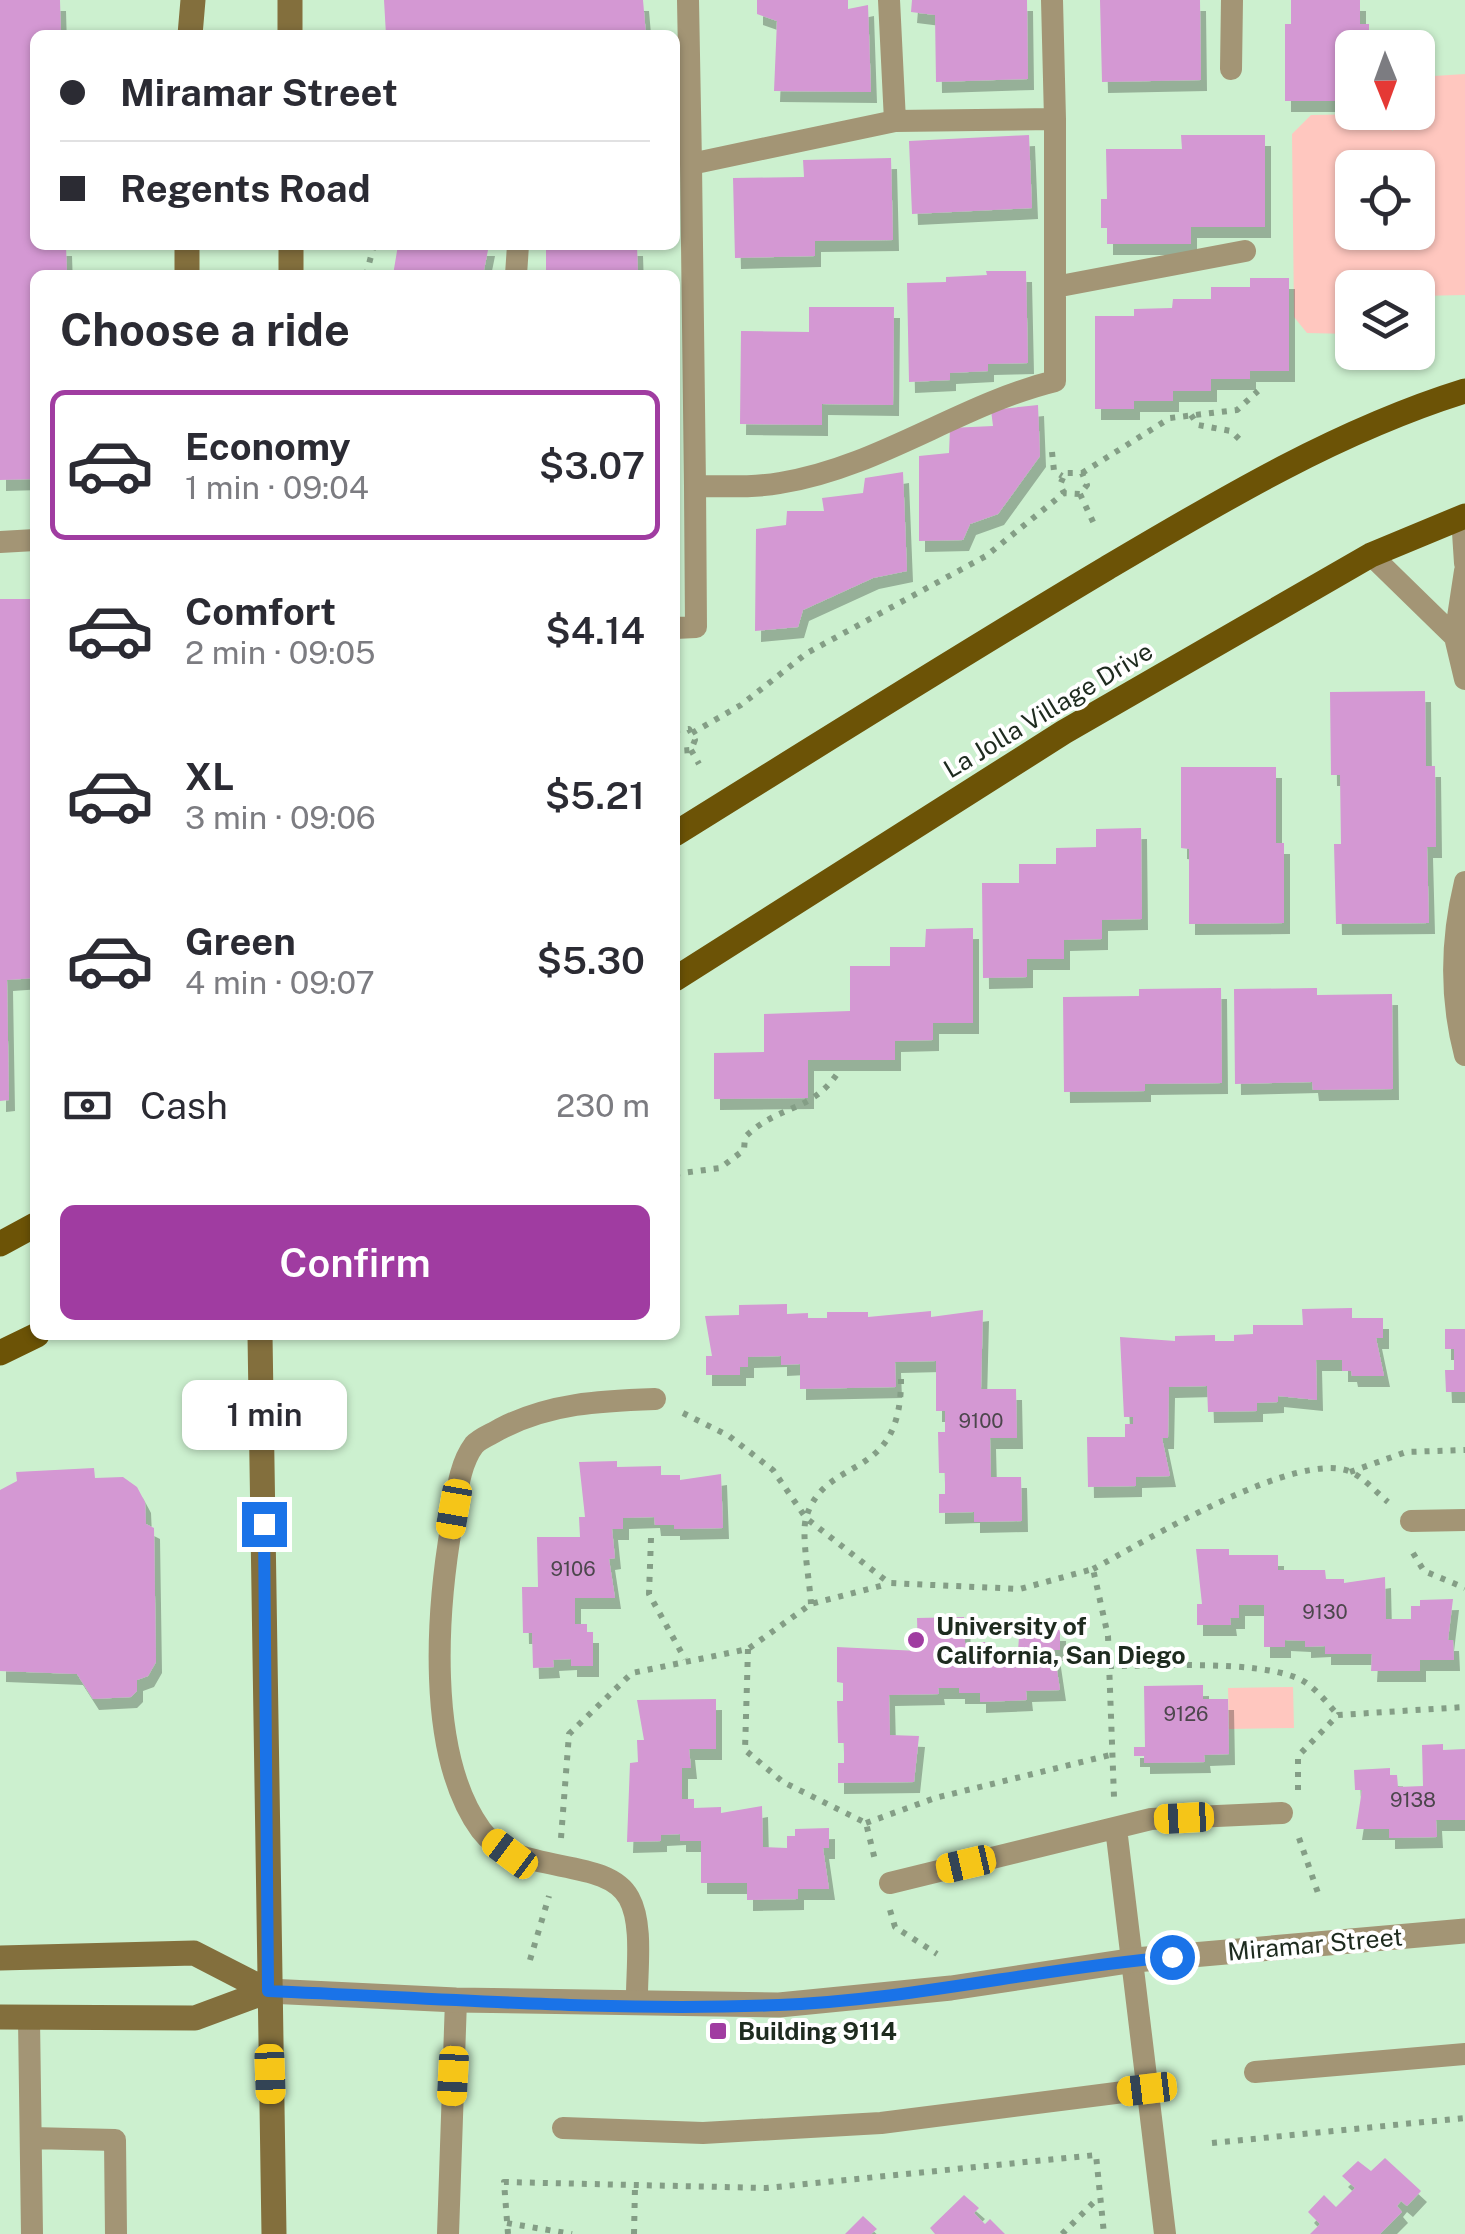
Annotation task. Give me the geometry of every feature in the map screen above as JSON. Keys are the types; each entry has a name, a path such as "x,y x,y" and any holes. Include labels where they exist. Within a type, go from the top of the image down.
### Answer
{"main road":[{"path":"190,30 193,0"},
{"path":"290,0 290,30"},
{"path":"680,831 972,648 1224,499 1424,404 1465,391"},
{"name":"La Jolla Village Drive","path":"680,976 1064,732 1371,555 1464,516"},
{"path":"0,1244 30,1228"},
{"path":"0,1353 30,1338"},
{"path":"260,1340 274,2234"},
{"path":"0,1958 194,1953 268,1991"},
{"path":"0,2016 195,2018 268,1991"}],"street":[{"name":"Miramar Street","path":"268,1991 456,2000 779,2005 950,1988 1135,1960 1465,1931"}],"lane":[{"path":"680,628 696,627 692,164 681,80 688,0"},
{"path":"889,0 896,122"},
{"path":"696,486 782,483 815,474 1021,389 1055,381 1052,0"},
{"path":"1231,69 1232,0"},
{"path":"692,164 896,122 1055,119"},
{"path":"1055,286 1245,251"},
{"path":"1464,516 1465,563"},
{"path":"0,542 30,540"},
{"path":"1371,555 1455,637"},
{"path":"1465,571 1455,637 1465,679"},
{"path":"1465,882 1455,923 1454,1012 1465,1055"},
{"path":"637,2004 635,1926 629,1898 615,1884 595,1874 510,1854 483,1833 464,1800 446,1730 440,1666 440,1601 460,1474 476,1442 526,1416 580,1402 655,1399"},
{"path":"1412,1522 1465,1520"},
{"path":"890,1883 1151,1819 1290,1821"},
{"path":"1116,1828 1135,1960 1165,2234"},
{"path":"448,2234 456,2000"},
{"path":"29,2019 32,2234"},
{"path":"1255,2072 1465,2054"},
{"path":"563,2128 703,2133 881,2124 1147,2089"},
{"path":"32,2138 115,2140 116,2234"}],"path":[{"path":"1082,473 1149,429 1191,414 1237,410 1258,391"},
{"path":"1191,414 1198,424 1231,431 1244,443"},
{"path":"1052,452 1054,471 1062,476"},
{"path":"1062,476 1074,470 1082,473 1087,485 1080,494"},
{"path":"1062,476 1064,493"},
{"path":"680,730 692,733 741,704 807,654 986,556 1064,493 1080,494"},
{"path":"1080,494 1094,524"},
{"path":"692,733 691,750 699,764"},
{"path":"680,751 691,750"},
{"path":"680,1173 729,1164 739,1157 745,1137 758,1125 820,1099 837,1074"},
{"path":"812,1604 806,1518 825,1490 876,1456 893,1436 901,1395 901,1378 896,1378"},
{"path":"655,1399 729,1436 773,1470 806,1518 889,1583"},
{"path":"561,1844 569,1734 632,1673 685,1659 748,1650 812,1604 889,1583 1020,1589 1093,1570 1214,1504 1310,1468 1350,1472 1406,1452 1465,1450"},
{"path":"1350,1472 1412,1522 1412,1552 1424,1570 1465,1588"},
{"path":"651,1538 649,1594 685,1659"},
{"path":"1093,1570 1108,1636 1116,1828"},
{"path":"1109,1666 1209,1666 1296,1678 1315,1690 1338,1715"},
{"path":"1298,1793 1298,1756 1338,1715 1465,1707"},
{"path":"866,1823 934,1798 1110,1755"},
{"path":"1290,1821 1318,1893"},
{"path":"530,1960 550,1896"},
{"path":"1212,2143 1465,2118"},
{"path":"508,2234 504,2182 766,2188 1096,2155 1104,2234"},
{"path":"634,2234 636,2187"},
{"path":"1062,2234 1098,2198"},
{"path":"506,2223 572,2234"}],"shaded area":[{"path":"1465,74 1465,295 1435,296 1435,270 1335,270 1335,334 1307,333 1294,317 1292,134 1311,115 1335,115 1335,130 1435,130 1435,76"},
{"path":"1293,1687 1294,1728 1229,1729 1228,1688"}],"building":[{"path":"0,0 60,0 61,30 30,30 30,250 66,250 67,270 30,270 30,479 0,480"},
{"path":"384,0 643,0 646,30 386,30"},
{"path":"757,0 848,0 848,9 868,5 871,92 774,91 777,21 757,14"},
{"path":"912,0 1027,0 1028,79 936,82 935,15 911,12"},
{"path":"1100,0 1200,0 1201,80 1102,82"},
{"path":"1291,0 1360,0 1360,24 1369,24 1369,30 1335,30 1335,101 1285,101 1285,24 1291,24"},
{"path":"1029,135 1032,208 912,214 909,141"},
{"path":"1181,135 1265,135 1265,227 1191,227 1191,244 1107,244 1107,228 1101,228 1101,199 1107,199 1106,149 1182,149"},
{"path":"891,158 893,240 815,241 815,256 735,258 733,178 804,177 803,160"},
{"path":"397,250 488,250 484,270 394,270"},
{"path":"546,250 637,250 638,270 546,270"},
{"path":"986,271 1026,271 1028,363 988,364 988,371 950,373 950,380 909,382 907,283 946,282 946,277 987,275"},
{"path":"1250,278 1289,278 1289,371 1250,371 1250,379 1211,379 1211,391 1173,391 1173,401 1134,401 1134,409 1095,409 1095,316 1134,316 1134,309 1172,308 1173,299 1211,299 1211,287 1250,287"},
{"path":"809,307 894,307 893,405 822,404 822,425 740,424 741,331 809,332"},
{"path":"1038,405 1040,456 998,514 970,524 963,540 919,541 919,456 949,453 950,428 993,426 991,410"},
{"path":"903,472 907,571 873,578 803,610 798,627 755,631 756,529 786,525 787,511 824,511 822,498 863,493 865,478"},
{"path":"0,599 30,599 30,978 7,980 9,1100 0,1101"},
{"path":"1425,691 1426,766 1435,766 1436,847 1427,847 1429,923 1336,924 1334,844 1341,844 1340,775 1331,775 1330,692"},
{"path":"1181,767 1276,767 1276,843 1284,843 1284,923 1189,924 1189,849 1181,848"},
{"path":"1141,828 1142,919 1102,920 1102,939 1064,940 1064,959 1027,959 1027,977 983,978 982,883 1019,883 1019,864 1056,864 1056,848 1096,847 1096,829"},
{"path":"973,928 973,1023 933,1023 933,1040 895,1041 895,1060 808,1060 808,1098 714,1099 714,1053 764,1052 764,1014 850,1011 850,966 890,966 890,947 925,947 926,929"},
{"path":"1221,988 1222,1083 1145,1084 1145,1091 1064,1092 1063,997 1139,996 1139,989"},
{"path":"1317,988 1317,995 1392,994 1393,1089 1313,1090 1312,1082 1235,1084 1234,989"},
{"path":"787,1304 787,1314 808,1313 808,1318 827,1318 827,1312 868,1312 868,1317 931,1311 931,1317 983,1310 981,1389 1016,1389 1017,1438 990,1438 991,1477 1021,1477 1022,1521 974,1522 974,1512 939,1513 939,1494 945,1494 945,1473 939,1473 938,1432 945,1432 945,1411 936,1411 936,1361 895,1362 896,1387 800,1389 800,1364 781,1365 781,1356 748,1357 748,1367 740,1367 740,1375 706,1375 706,1356 712,1356 705,1316 739,1315 739,1305"},
{"path":"1352,1308 1352,1318 1383,1318 1383,1338 1376,1338 1384,1376 1352,1376 1351,1371 1342,1371 1342,1360 1316,1360 1317,1400 1278,1396 1278,1402 1257,1403 1257,1411 1208,1412 1207,1386 1169,1387 1168,1438 1162,1438 1170,1476 1136,1477 1136,1486 1088,1487 1087,1437 1125,1437 1125,1424 1133,1424 1133,1417 1124,1417 1120,1337 1175,1341 1175,1336 1215,1335 1215,1341 1234,1341 1234,1335 1253,1334 1253,1325 1303,1325 1302,1309"},
{"path":"1445,1329 1465,1329 1465,1392 1446,1392 1445,1370 1454,1370 1454,1349 1445,1349"},
{"path":"617,1461 617,1467 661,1466 661,1475 680,1475 680,1480 721,1474 723,1528 674,1529 674,1525 655,1525 654,1517 623,1518 623,1529 612,1529 615,1558 609,1559 615,1598 575,1598 575,1624 587,1624 587,1632 593,1632 593,1666 571,1666 571,1659 553,1660 554,1667 533,1668 532,1633 523,1633 522,1587 538,1587 537,1537 580,1537 579,1517 585,1517 579,1462"},
{"path":"94,1468 95,1478 123,1477 137,1487 145,1502 146,1524 154,1528 156,1662 148,1676 137,1680 137,1691 131,1697 93,1699 77,1674 0,1671 0,1490 17,1481 16,1472"},
{"path":"1196,1549 1229,1549 1229,1555 1278,1555 1278,1570 1325,1570 1326,1579 1344,1579 1344,1583 1385,1577 1386,1619 1411,1619 1411,1606 1420,1606 1420,1600 1453,1599 1448,1640 1453,1640 1454,1660 1420,1660 1420,1671 1371,1671 1372,1654 1325,1654 1325,1646 1305,1647 1305,1641 1285,1640 1285,1647 1264,1647 1264,1605 1239,1605 1239,1618 1230,1618 1231,1625 1197,1625 1197,1604 1202,1604"},
{"path":"964,1617 965,1643 985,1642 985,1652 1018,1651 1019,1637 1025,1637 1025,1630 1060,1630 1060,1650 1054,1650 1060,1690 1026,1691 1027,1700 980,1702 980,1693 959,1693 959,1688 938,1688 939,1694 889,1695 890,1735 919,1736 914,1782 838,1783 844,1743 838,1743 837,1701 843,1701 843,1683 837,1682 837,1647 918,1651 917,1618"},
{"path":"1203,1685 1203,1699 1228,1699 1229,1754 1204,1755 1205,1762 1144,1763 1144,1756 1134,1756 1134,1747 1145,1747 1144,1686"},
{"path":"716,1699 716,1749 689,1749 691,1768 682,1768 682,1799 694,1799 694,1808 721,1807 721,1813 762,1806 763,1847 787,1848 787,1836 795,1836 795,1829 829,1828 829,1848 823,1848 829,1889 798,1889 798,1899 747,1900 747,1883 701,1883 701,1841 680,1841 680,1834 661,1835 661,1841 627,1842 630,1763 638,1762 637,1740 644,1740 637,1700"},
{"path":"1443,1744 1443,1750 1465,1749 1465,1820 1436,1820 1437,1837 1389,1838 1389,1829 1356,1829 1362,1790 1355,1790 1354,1770 1390,1768 1390,1775 1397,1775 1398,1787 1423,1786 1422,1745"},
{"path":"1385,2158 1421,2191 1407,2206 1401,2201 1397,2206 1402,2212 1380,2234 1310,2234 1320,2224 1308,2212 1324,2195 1336,2207 1355,2188 1342,2176 1358,2161 1371,2171"},
{"path":"964,2195 979,2208 974,2213 985,2224 990,2219 1005,2234 935,2234 930,2228"},
{"path":"863,2216 877,2229 871,2234 845,2234"}],"place":[{"name":"University of California, San Diego","path":"916,1640"},
{"name":"Building 9114","path":"718,2031"}],"route":[{"path":"264,1524 268,1991 456,2000 779,2005 950,1988 1172,1957"}]}
